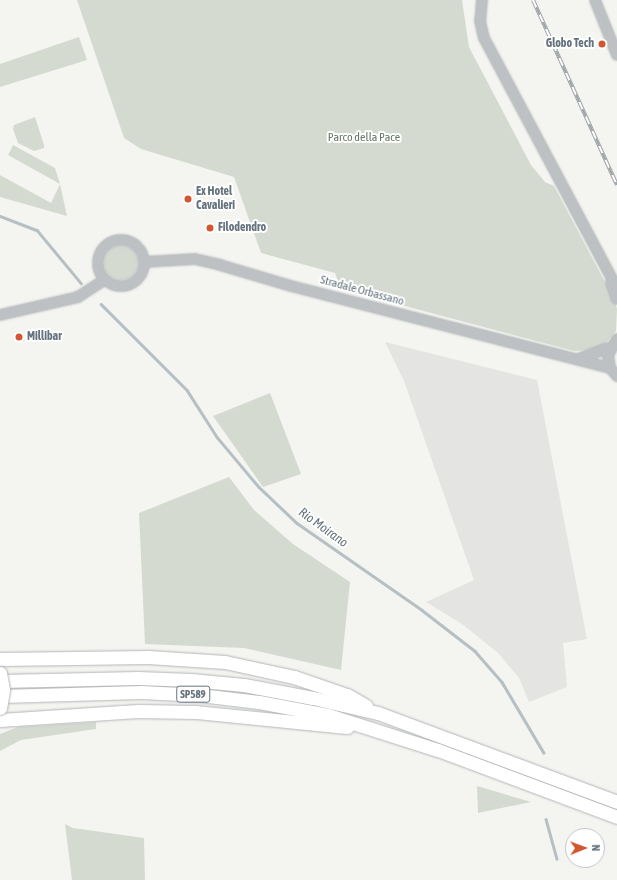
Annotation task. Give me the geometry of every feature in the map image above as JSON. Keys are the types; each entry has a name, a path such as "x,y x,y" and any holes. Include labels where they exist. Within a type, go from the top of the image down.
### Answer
{"main road":[{"path":"0,659 148,657 225,662 294,677 347,695 378,713"},
{"path":"0,673 4,690 0,708"},
{"name":"SP589","path":"0,681 138,678 191,680 244,685 378,713 617,802"},
{"name":"SP589","path":"0,696 141,692 200,695 259,702 328,715 381,731 617,817"},
{"path":"0,720 138,711 196,712 381,731"}],"street":[{"path":"482,0 480,21 484,38 617,288"},
{"path":"596,0 617,55"},
{"path":"126,240 133,243 143,255 144,262 139,277 126,286 110,284 104,280 98,267 97,260 103,247 114,241 126,240"},
{"name":"Stradale Orbassano","path":"144,262 195,259 614,372"},
{"path":"604,264 617,299"},
{"path":"0,315 78,297 104,280"},
{"path":"614,341 608,362 614,372"},
{"name":"Stradale Orbassano","path":"572,360 595,355 614,341"}],"shaded area":[{"path":"385,342 537,380 587,639 563,643 567,687 529,702 519,678 498,653 462,624 426,602 474,580 404,381"}],"green space":[{"name":"Parco della Pace","path":"77,0 462,0 469,47 531,165 545,182 554,186 614,299 617,309 616,331 604,345 591,350 574,351 341,289 335,273 261,253 234,177 141,149 124,138"},
{"path":"79,37 87,60 0,87 0,64"},
{"path":"35,117 44,148 34,151 18,143 13,129 14,125"},
{"path":"13,145 55,168 60,184 8,155"},
{"path":"0,175 51,203 60,184 67,216 0,197"},
{"path":"121,246 133,251 138,263 133,275 121,280 109,275 104,263 109,251"},
{"path":"270,393 301,474 263,487 213,416"},
{"path":"229,477 254,510 293,544 350,582 341,670 244,648 145,644 139,513"},
{"path":"96,722 96,729 21,740 0,751 0,734 18,727"},
{"path":"477,786 531,802 478,813"},
{"path":"65,824 73,828 144,838 145,880 72,880"}],"waterway":[{"name":"Rio Moirano","path":"0,216 37,230 81,283"},
{"name":"Rio Moirano","path":"101,304 187,390 217,437 259,487 297,523 422,610 475,651 502,682 544,753"},
{"name":"Rio Moirano","path":"546,819 557,859"}],"railway":[{"path":"533,0 617,185"}],"place":[{"name":"Globo Tech","path":"602,44"},
{"name":"Ex Hotel Cavalieri","path":"188,199"},
{"name":"Filodendro","path":"210,228"},
{"name":"Millibar","path":"19,337"}]}
